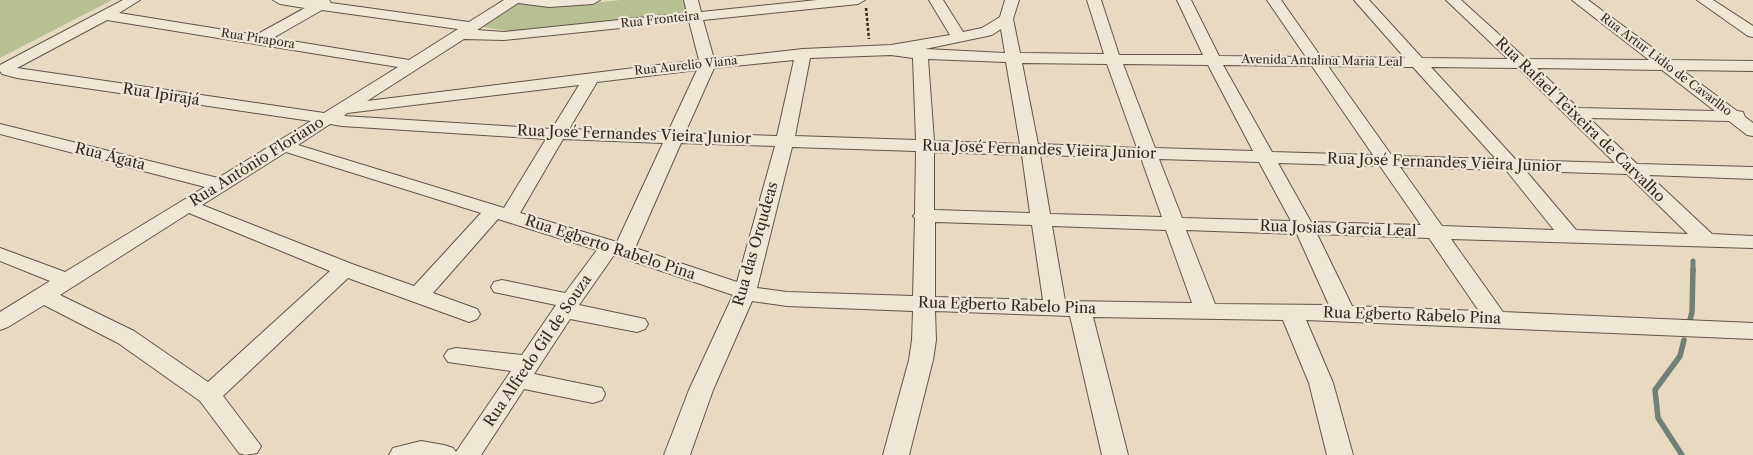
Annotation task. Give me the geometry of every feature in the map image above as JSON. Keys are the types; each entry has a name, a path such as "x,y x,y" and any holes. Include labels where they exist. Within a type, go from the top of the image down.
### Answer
{"street":[{"path":"104,15 133,0"},
{"name":"Rua Fronteira","path":"280,0 326,3 468,31 504,36 694,8 858,0"},
{"name":"Rua Antônio Floriano","path":"0,322 468,31 514,0"},
{"path":"522,0 549,4 593,0"},
{"path":"936,0 959,38"},
{"path":"1012,0 1006,19 1030,150 1055,308"},
{"path":"1094,0 1113,59 1206,310"},
{"path":"1184,0 1304,228 1344,313"},
{"path":"1274,0 1496,319"},
{"path":"1361,0 1511,165 1571,237"},
{"name":"Rua Rafael Teixeira de Carvalho","path":"1453,0 1523,64 1706,240"},
{"name":"Rua Artur Lidio de Cavarlho","path":"1579,0 1753,131"},
{"path":"1704,0 1753,33"},
{"path":"260,39 326,3"},
{"path":"694,8 708,64"},
{"name":"Rua Pirapora","path":"104,15 412,65"},
{"name":"Rua Ipirajá","path":"104,15 12,63 6,68 8,71 17,73 325,119"},
{"name":"Rua Aurelio Viana","path":"343,109 592,77 803,54 870,50 918,50 987,32 1006,19"},
{"path":"896,455 921,360 924,340 923,216 925,146 918,50"},
{"name":"Avenida Antalina Maria Leal","path":"918,50 1014,58 1753,66"},
{"name":"Rua das Orqudeas","path":"677,455 701,390 745,292 785,141 803,54"},
{"name":"Rua Alfredo Gil de Souza","path":"467,455 567,306 616,249 674,136 708,64"},
{"path":"420,295 501,213 556,134 592,77"},
{"path":"1574,114 1753,116"},
{"name":"Rua José Fernandes Vieira Junior","path":"325,119 556,134 674,136 1030,150 1753,173"},
{"name":"Rua Ágata","path":"0,129 221,185"},
{"name":"Rua Egberto Rabelo Pina","path":"284,146 616,249 758,296 787,299 1080,309 1291,311 1753,331"},
{"path":"188,206 345,269 469,314"},
{"name":"Rua Josias Garcia Leal","path":"923,216 1753,242"},
{"path":"0,254 67,280"},
{"path":"209,395 345,269"},
{"path":"502,287 637,324"},
{"path":"43,295 126,337 209,395 248,446"},
{"path":"1080,309 1115,455"},
{"path":"1291,311 1321,383 1340,455"},
{"path":"456,356 522,371 593,394"}],"path":[{"path":"865,0 870,50"}],"green space":[{"path":"0,0 112,0 0,58"},
{"path":"621,0 685,0 688,15 515,32 483,27 518,4 551,7"}],"waterway":[{"path":"1693,261 1693,269"},
{"path":"1690,320 1692,312 1693,269"},
{"path":"1682,455 1658,418 1655,390 1680,356 1684,340"}]}
